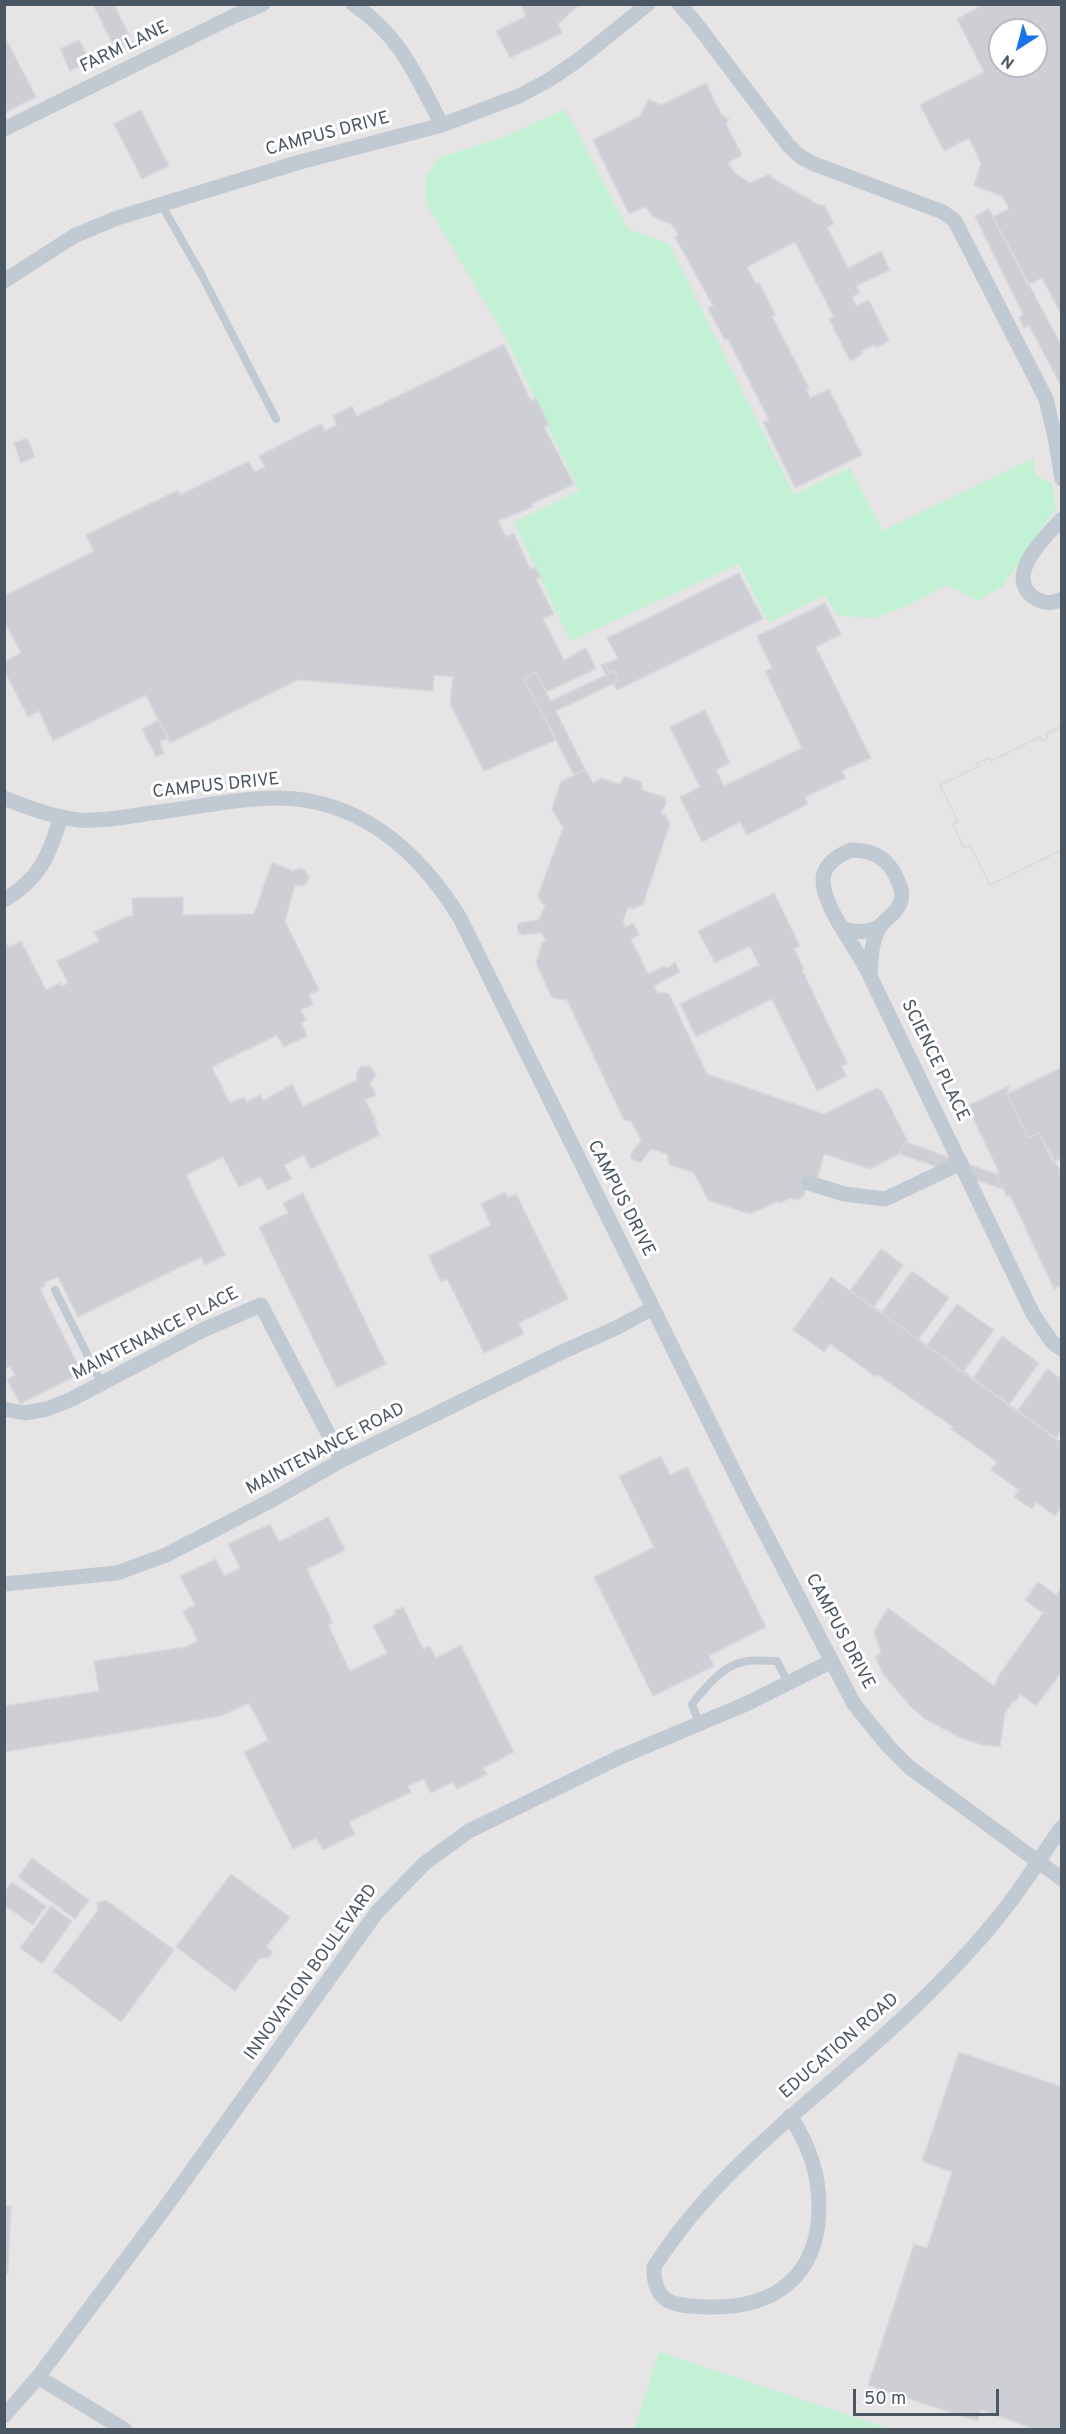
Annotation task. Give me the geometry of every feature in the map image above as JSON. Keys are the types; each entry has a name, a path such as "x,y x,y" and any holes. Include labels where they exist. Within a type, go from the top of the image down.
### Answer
{"street":[{"name":"FARM LANE","path":"4,129 263,4"},
{"path":"353,4 395,40 442,125"},
{"name":"CAMPUS DRIVE","path":"4,281 74,236 117,218 300,162 442,125 519,96 549,80 610,36 648,4"},
{"path":"679,4 788,145 801,157 828,170 943,212 955,221 1046,399 1062,479"},
{"path":"1062,519 1036,548 1027,563 1023,578 1027,590 1036,599 1049,603 1062,599"},
{"name":"CAMPUS DRIVE","path":"4,798 61,817 97,820 251,800 300,799 335,808 369,823 394,839 414,856 436,882 460,918 745,1494 854,1704 889,1747 909,1767 1062,1879"},
{"path":"4,900 28,883 47,858 61,817"},
{"name":"SCIENCE PLACE","path":"870,976 871,952 881,926 901,902 902,891 889,862 870,852 851,850 829,864 823,878 830,904 870,976 1033,1314 1052,1342 1062,1349"},
{"path":"844,929 856,933 870,931 881,926"},
{"path":"809,1183 844,1194 885,1198 961,1163"},
{"name":"MAINTENANCE PLACE","path":"4,1409 25,1413 47,1409 72,1399 203,1330 261,1305 342,1460"},
{"name":"MAINTENANCE ROAD","path":"4,1584 84,1577 126,1570 166,1555 342,1460 653,1308"},
{"name":"INNOVATION BOULEVARD","path":"4,2416 38,2377 167,2205 376,1912 403,1883 435,1855 469,1832 620,1757 699,1724 832,1661"},
{"path":"1039,1861 1062,1827"},
{"name":"EDUCATION ROAD","path":"794,2113 813,2163 819,2201 815,2245 800,2272 778,2292 764,2300 733,2307 692,2306 676,2303 663,2297 653,2278 654,2267 701,2204 727,2176 794,2113 935,1987 1010,1902 1039,1861"},
{"path":"38,2377 125,2430"}],"lane":[{"path":"161,204 200,272 276,419"},
{"path":"55,1290 102,1382"},
{"path":"699,1724 692,1704 707,1686 725,1671 742,1662 777,1661 788,1683"}],"shaded area":[{"path":"5,5 1061,5 1061,2429 5,2430"}],"green space":[{"path":"565,109 628,229 669,244 794,495 850,468 883,531 1033,458 1036,476 1052,483 1056,508 1003,586 978,601 947,585 904,607 875,618 838,616 825,595 769,623 739,564 570,641 514,522 579,491 505,336 426,203 426,177 438,158 504,137"},
{"path":"659,2352 890,2429 634,2429"}],"building":[{"path":"93,4 114,4 133,44 116,51"},
{"path":"521,4 580,4 558,24 562,33 510,58 496,31 526,16"},
{"path":"985,4 1062,4 1062,316 1042,278 1028,285 993,217 1009,209 1003,197 974,185 981,164 969,138 944,151 920,105 984,72 957,19"},
{"path":"4,35 36,97 6,112 4,110"},
{"path":"79,40 90,61 70,71 60,49"},
{"path":"706,83 721,114 729,119 726,124 742,155 728,163 735,173 750,183 770,174 772,178 819,205 824,205 834,224 827,227 848,268 881,251 890,270 856,286 860,293 852,297 856,306 869,300 889,341 876,348 875,345 861,351 863,354 850,361 829,319 834,317 795,242 747,267 756,284 759,282 775,315 772,316 809,388 806,389 810,398 829,389 862,455 795,488 763,422 769,420 728,339 725,340 708,308 713,306 675,237 678,235 676,231 671,224 653,217 646,207 629,214 593,140 640,116 649,99 661,105"},
{"path":"141,110 169,166 142,179 114,124"},
{"path":"989,209 1062,347 1062,388 1029,325 1024,328 1019,317 1023,314 975,216"},
{"path":"504,344 531,401 536,398 549,425 544,427 574,484 532,504 533,507 498,521 506,537 514,533 530,569 535,567 541,577 536,579 554,614 543,619 564,660 586,648 596,669 546,692 536,672 524,679 556,740 484,771 450,703 453,677 434,675 433,691 298,680 170,743 146,695 53,741 39,711 28,717 4,670 4,662 21,653 4,620 4,596 94,551 86,535 178,490 180,495 249,461 254,472 265,467 259,456 321,424 325,431 337,425 333,416 352,406 357,416"},
{"path":"27,438 35,457 21,463 14,443"},
{"path":"739,573 763,619 617,690 613,683 619,681 614,671 609,673 605,664 618,658 607,638"},
{"path":"825,603 841,634 816,647 871,758 842,771 846,778 805,797 808,804 747,835 740,822 702,842 680,797 700,787 670,727 705,710 730,763 716,770 724,786 802,748 765,671 772,668 757,636"},
{"path":"605,664 609,673 614,671 619,681 556,711 585,769 574,775 524,679 536,672 551,701 606,675 601,665"},
{"path":"159,720 168,738 160,741 164,754 156,757 142,729"},
{"path":"1062,726 1062,850 990,885 970,845 964,848 953,824 958,822 940,785 979,766 977,763 989,758 991,761 1040,737 1042,741 1048,738 1046,734"},
{"path":"1062,726 1062,850 990,885 970,845 964,848 953,824 958,822 940,785 979,766 977,763 989,758 991,761 1040,737 1042,741 1048,738 1046,734"},
{"path":"585,769 593,783 601,778 620,784 624,776 642,782 642,790 664,797 666,803 661,813 665,815 670,824 643,904 633,909 628,907 623,921 626,927 633,923 639,935 631,939 648,974 664,966 668,968 675,962 680,972 654,986 658,994 662,992 669,994 707,1074 824,1114 877,1088 882,1091 907,1140 899,1154 870,1169 824,1154 818,1176 813,1179 810,1177 803,1197 797,1200 790,1198 780,1203 777,1202 750,1214 708,1200 694,1173 670,1165 667,1154 651,1149 641,1162 631,1158 631,1154 641,1140 631,1121 624,1120 567,1000 552,998 536,963 542,943 546,941 541,933 523,935 519,933 517,926 519,923 539,920 545,905 541,903 538,895 563,828 552,809 561,782"},
{"path":"272,862 293,871 299,868 305,870 309,877 307,883 302,886 295,885 285,921 319,990 309,995 313,1004 301,1010 306,1020 301,1023 307,1036 284,1047 277,1035 212,1067 230,1103 244,1097 247,1102 260,1095 263,1101 292,1084 303,1106 357,1080 356,1075 360,1067 370,1066 376,1075 370,1083 376,1095 365,1100 376,1121 374,1122 380,1135 311,1169 304,1155 284,1165 292,1179 268,1190 260,1177 239,1187 223,1157 186,1175 225,1255 205,1265 201,1257 78,1317 58,1277 44,1283 45,1286 40,1289 82,1373 20,1404 7,1379 15,1375 10,1366 4,1369 4,941 9,947 21,941 46,990 60,983 62,986 68,983 57,961 99,941 94,932 128,916 133,916 132,898 183,897 183,915 254,914"},
{"path":"774,893 800,946 794,949 804,969 802,970 847,1063 841,1066 846,1076 817,1091 772,999 696,1037 680,1004 759,965 750,946 715,963 698,931"},
{"path":"1062,1067 1062,1158 1053,1162 1039,1133 1028,1138 1007,1094"},
{"path":"1009,1086 1007,1094 1028,1138 1039,1133 1062,1174 1062,1285 1054,1289 1010,1195 1007,1197 996,1174 999,1172 967,1106"},
{"path":"906,1142 996,1174 1003,1189 899,1154"},
{"path":"505,1192 508,1198 516,1194 568,1299 519,1323 524,1334 484,1353 447,1279 441,1282 429,1256 491,1225 481,1204"},
{"path":"303,1193 386,1364 337,1388 259,1227 288,1213 283,1203"},
{"path":"881,1249 903,1265 874,1307 882,1312 912,1271 949,1298 919,1339 927,1345 957,1304 994,1330 964,1371 973,1378 1002,1336 1039,1363 1009,1405 850,1291"},
{"path":"831,1277 1059,1441 1062,1439 1062,1506 1055,1516 1036,1502 1032,1509 1014,1497 1019,1490 991,1470 997,1462 951,1429 953,1427 830,1344 824,1352 793,1330"},
{"path":"1047,1369 1062,1379 1062,1430 1056,1438 1012,1407 1018,1410"},
{"path":"661,1456 670,1475 687,1467 766,1627 709,1656 714,1666 653,1696 594,1577 654,1547 619,1476"},
{"path":"328,1517 345,1550 307,1569 333,1623 328,1625 350,1671 387,1653 373,1626 396,1614 394,1611 403,1607 423,1649 430,1646 436,1658 461,1645 514,1752 483,1768 487,1774 457,1789 453,1782 431,1793 424,1779 408,1786 411,1792 349,1822 355,1834 323,1850 316,1838 293,1849 244,1752 268,1740 249,1703 221,1716 4,1752 4,1706 99,1691 94,1661 185,1647 198,1641 183,1611 195,1605 180,1576 216,1559 224,1576 240,1568 228,1544 270,1524 279,1542"},
{"path":"1038,1582 1056,1595 1062,1587 1062,1671 1036,1706 1020,1694 1016,1701 1014,1700 1005,1713 1000,1747 982,1745 961,1738 925,1719 911,1707 884,1675 875,1657 881,1653 874,1631 888,1608 994,1686 997,1678 1043,1613 1025,1600"},
{"path":"32,1858 89,1900 75,1919 18,1877"},
{"path":"231,1874 290,1917 266,1947 273,1952 268,1958 260,1958 235,1991 176,1947"},
{"path":"12,1882 46,1906 33,1925 4,1905 4,1892"},
{"path":"106,1900 174,1950 121,2022 53,1971 98,1910 97,1903"},
{"path":"51,1906 72,1921 42,1964 20,1948"},
{"path":"959,2052 1062,2087 1062,2430 1037,2430 981,2410 977,2421 868,2385 914,2244 927,2248 952,2172 922,2161"},
{"path":"4,2206 11,2206 8,2274 4,2273"}]}
